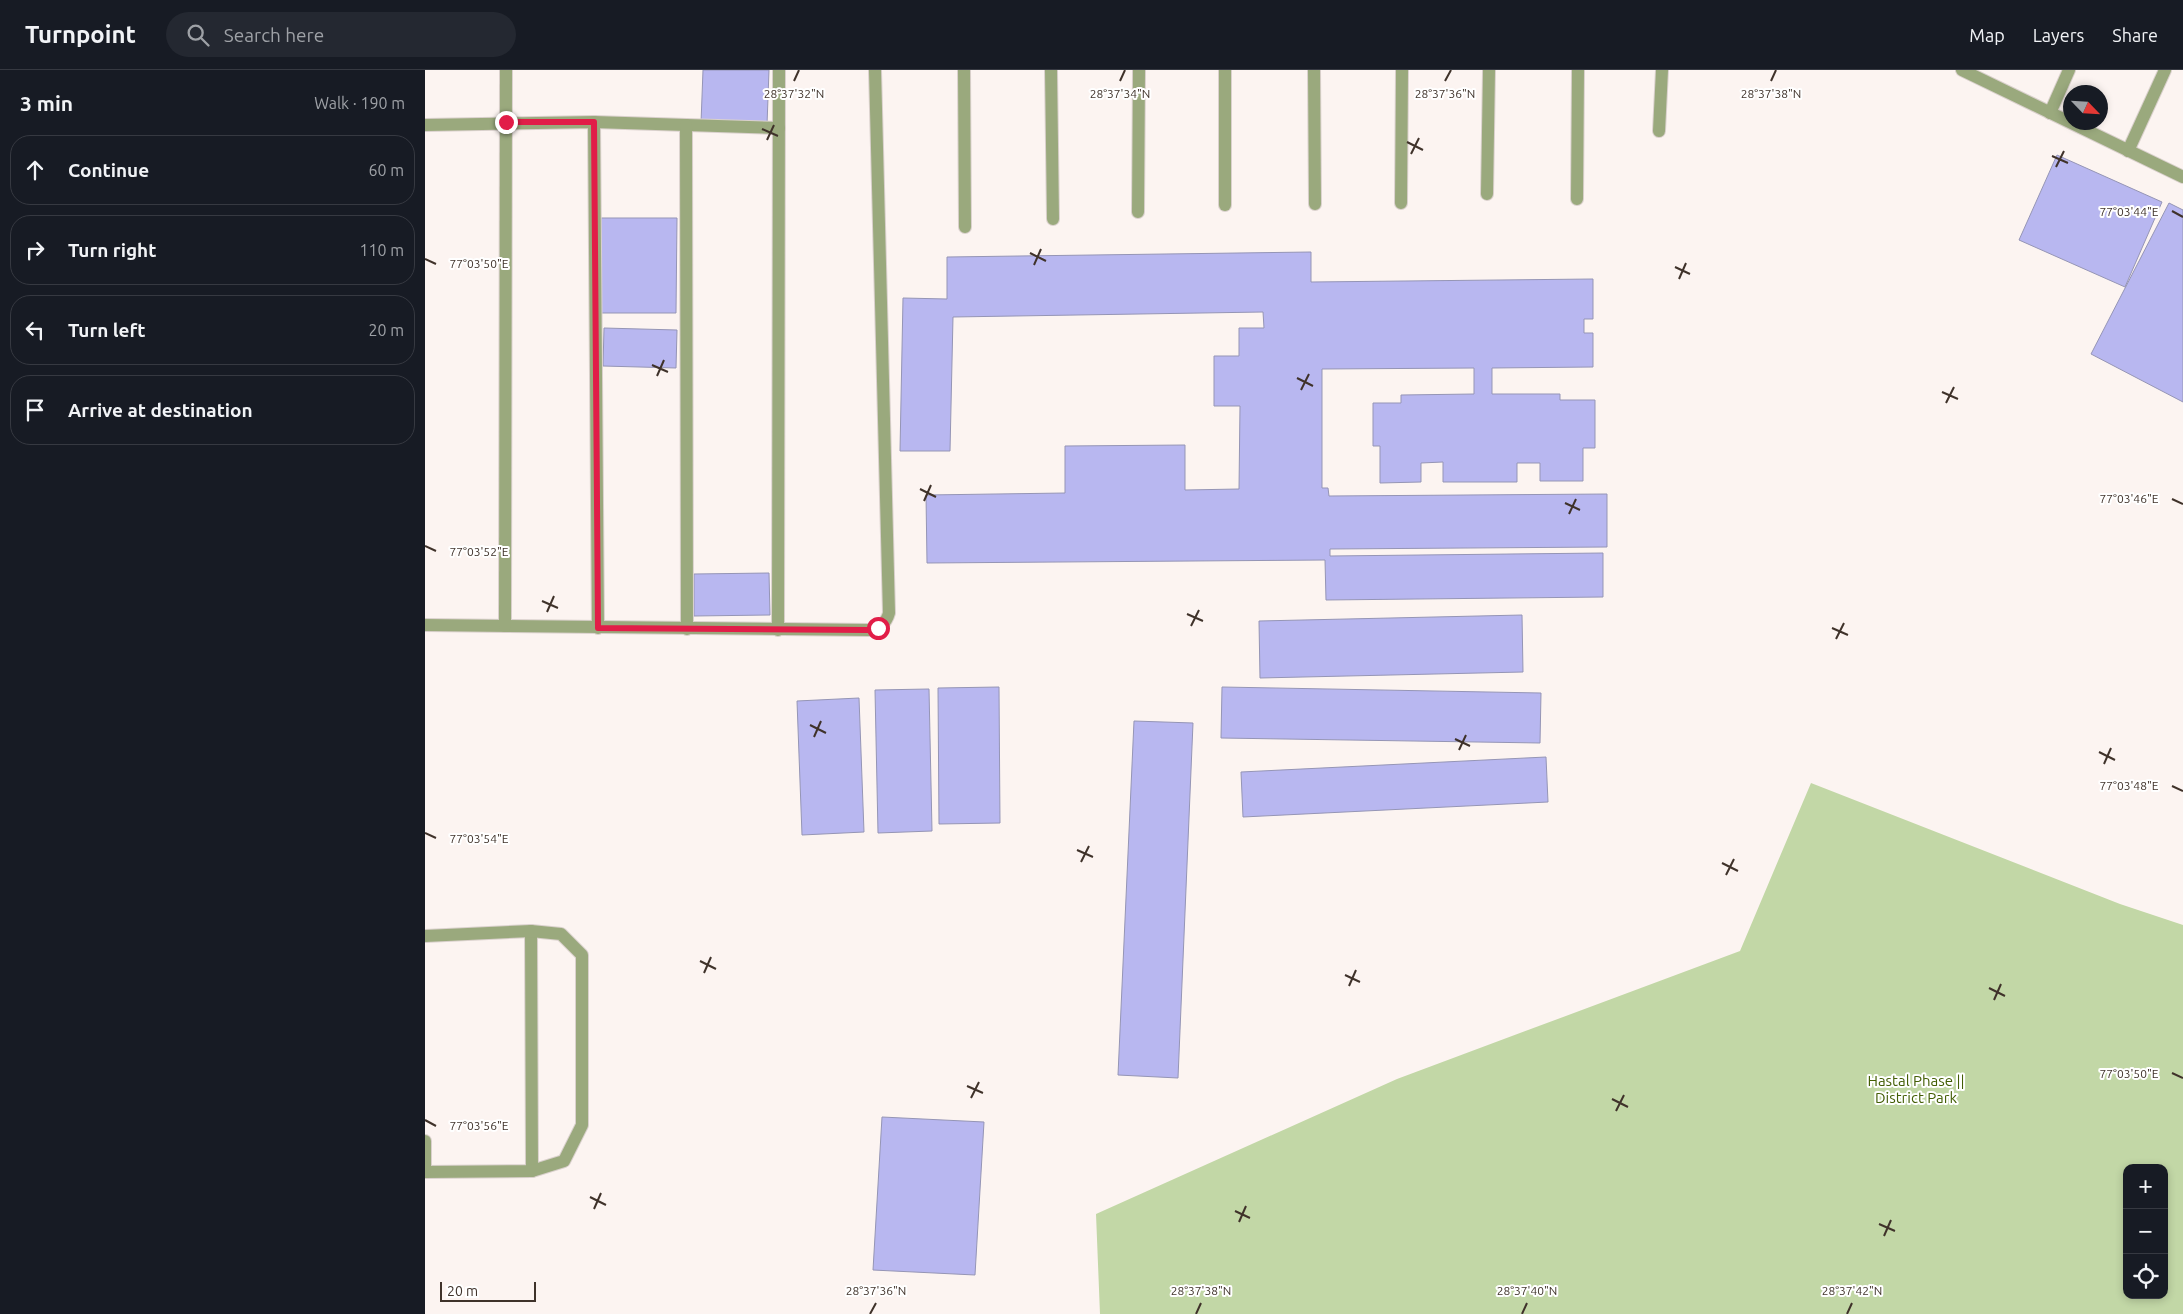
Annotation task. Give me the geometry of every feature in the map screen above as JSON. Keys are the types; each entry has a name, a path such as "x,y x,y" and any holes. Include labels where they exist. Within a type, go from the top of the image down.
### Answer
{"street":[{"path":"505,626 507,70"},
{"path":"778,630 779,70"},
{"path":"425,625 869,630 878,628 887,622 889,613 875,70"},
{"path":"964,70 965,227"},
{"path":"1051,70 1053,219"},
{"path":"1139,70 1139,212"},
{"path":"1225,70 1225,205"},
{"path":"1314,70 1315,204"},
{"path":"1401,203 1402,70"},
{"path":"1487,194 1489,70"},
{"path":"1577,199 1579,70"},
{"path":"1659,131 1662,70"},
{"path":"2050,113 2069,70"},
{"path":"2129,151 2165,70"},
{"path":"1967,71 2183,178"},
{"path":"425,125 506,122 594,122 779,128"},
{"path":"594,122 598,628"},
{"path":"686,125 687,628"},
{"path":"425,936 531,930 561,934 582,955 582,1125 564,1161 532,1171 425,1172 425,1141"},
{"path":"531,930 532,1171"}],"green space":[{"name":"Hastal Phase || District Park","path":"1811,783 2120,904 2183,925 2183,1314 1100,1314 1096,1214 1397,1079 1740,951"}],"building":[{"path":"703,70 769,70 767,125 701,123"},
{"path":"2057,155 2162,202 2125,287 2019,240"},
{"path":"2169,203 2183,210 2183,402 2091,354"},
{"path":"601,218 677,218 676,313 601,313"},
{"path":"1311,252 1311,282 1593,279 1593,319 1584,319 1584,333 1593,333 1593,367 1492,368 1492,394 1560,394 1560,400 1595,400 1595,448 1583,448 1583,481 1540,481 1540,463 1517,463 1517,482 1443,482 1443,462 1421,463 1421,482 1380,483 1380,446 1373,446 1373,403 1401,403 1401,395 1474,394 1474,368 1322,369 1322,488 1328,488 1329,496 1607,494 1607,547 1330,549 1330,556 1603,553 1603,597 1326,600 1325,560 927,563 926,495 1065,493 1065,446 1185,445 1185,490 1239,489 1240,406 1214,406 1214,356 1239,356 1239,328 1264,328 1263,312 953,317 950,451 900,451 903,298 947,299 947,257"},
{"path":"604,328 677,330 676,368 603,366"},
{"path":"769,573 770,615 694,616 694,574"},
{"path":"1522,615 1523,672 1260,678 1259,621"},
{"path":"999,687 1000,823 939,824 938,688"},
{"path":"1222,687 1541,693 1540,743 1221,738"},
{"path":"929,689 932,831 878,833 875,690"},
{"path":"859,698 864,832 802,835 797,701"},
{"path":"1134,721 1193,723 1178,1078 1118,1075"},
{"path":"1546,757 1548,802 1243,817 1241,772"},
{"path":"882,1117 984,1122 975,1275 873,1270"}],"route":[{"path":"506,122 594,122 598,628 869,630 878,628"}]}
